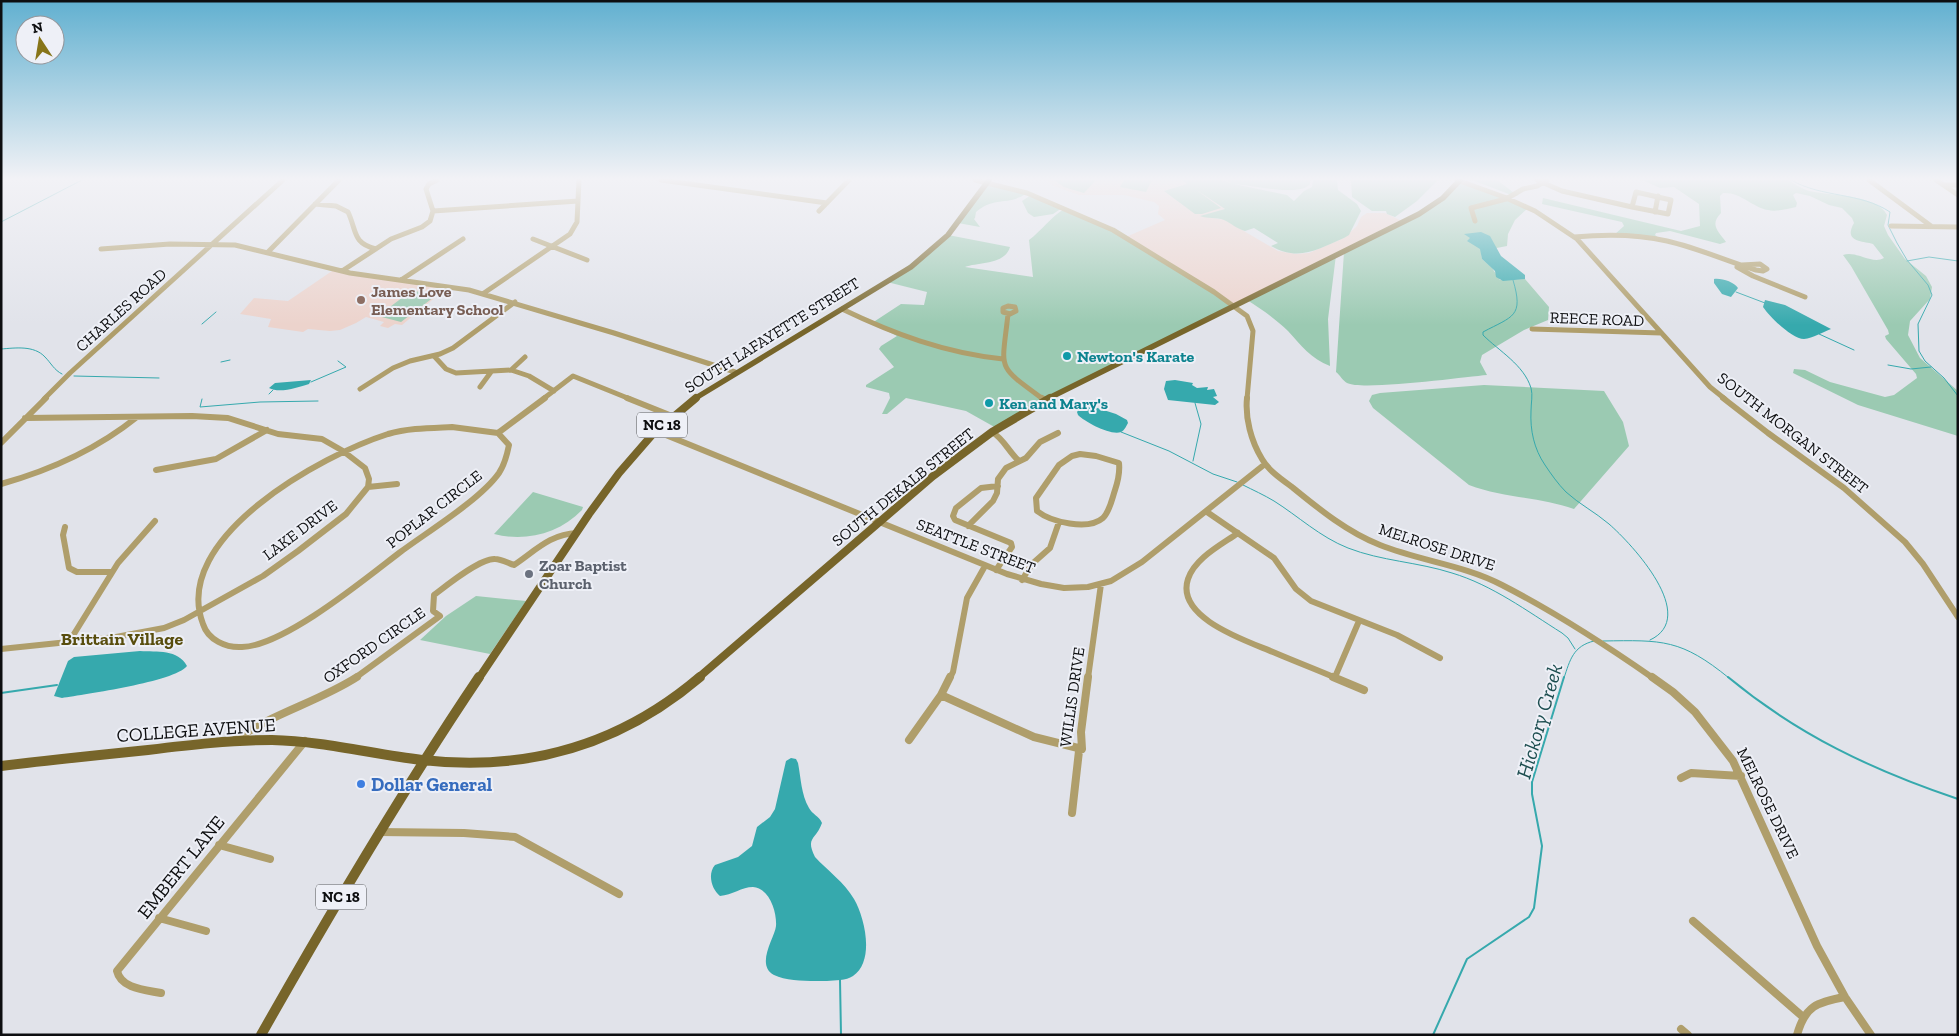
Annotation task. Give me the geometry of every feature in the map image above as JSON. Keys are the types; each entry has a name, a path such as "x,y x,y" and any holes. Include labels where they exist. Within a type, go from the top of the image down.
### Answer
{"main road":[{"name":"SOUTH LAFAYETTE STREET","path":"261,1035 423,760 618,475 656,431 699,395 911,268 935,248 954,228"},
{"name":"SOUTH DEKALB STREET","path":"423,760 466,764 537,760 584,746 628,727 654,713 693,683 933,476 992,432 1046,400 1390,228"},
{"name":"COLLEGE AVENUE","path":"1,766 234,741 304,741 423,760"}],"street":[{"name":"CHARLES ROAD","path":"1,443 75,368 229,228"},
{"path":"268,252 291,228"},
{"path":"353,228 356,238 362,246 378,247"},
{"path":"342,271 378,247 416,228"},
{"path":"484,293 575,228"},
{"name":"MELROSE DRIVE","path":"1109,228 1247,316 1252,328 1246,414 1252,438 1265,464 1287,485 1322,512 1362,537 1400,552 1483,575 1530,600 1643,671 1684,701 1720,741 1741,776 1817,946 1845,997 1871,1035"},
{"name":"SOUTH MORGAN STREET","path":"1562,228 1574,237 1719,396 1844,488 1897,535 1915,553 1958,617"},
{"path":"1574,237 1631,236 1659,239 1742,265"},
{"path":"401,280 463,239"},
{"path":"533,239 588,260"},
{"path":"101,249 156,244 212,243 241,246 342,271 454,287 514,302 735,372"},
{"path":"1728,261 1753,276 1805,297"},
{"path":"360,389 393,368 410,361 434,356 453,348 514,302"},
{"path":"842,309 917,343 980,358 1003,359"},
{"path":"1008,314 1003,359 1006,369 1013,377 1046,400"},
{"name":"REECE ROAD","path":"1532,329 1661,333"},
{"path":"434,356 446,369 456,373 511,370 529,376 554,390"},
{"path":"511,370 525,357"},
{"path":"480,387 491,372"},
{"path":"498,433 573,376 672,416"},
{"path":"25,418 192,416 228,418 290,436 322,439 345,452 365,468 369,479 368,487 397,484"},
{"path":"1,484 47,469 87,451 115,436 137,417"},
{"name":"POPLAR CIRCLE","path":"452,427 498,433 509,445 507,461 494,480 480,493 345,595 315,615 261,643 234,647 220,644 207,635 198,613 196,600 198,583 207,563 219,544 236,526 295,479 345,452 362,443 408,430 452,427"},
{"path":"156,470 216,459 267,430"},
{"name":"SEATTLE STREET","path":"656,431 985,566 1036,584 1064,588 1101,584 1122,575 1207,512 1265,464"},
{"path":"992,432 1002,438 1009,452 1019,461"},
{"path":"968,526 994,501 1000,474 1006,468 1026,458 1040,442 1058,432"},
{"path":"1080,454 1096,456 1120,463 1111,505 1102,518 1088,526 1059,522 1040,514 1035,502 1059,465 1065,460 1080,454"},
{"path":"996,570 1012,547 1011,543 955,520 953,512 981,488 998,486"},
{"name":"LAKE DRIVE","path":"1,649 116,637 148,631 184,620 262,576 298,551 346,514 368,487"},
{"path":"1207,512 1274,558 1296,589 1311,601 1410,641 1440,658"},
{"path":"69,642 110,572 137,538 155,521"},
{"path":"1022,580 1032,564 1050,548 1059,522"},
{"path":"64,527 63,535 68,568 84,573 110,572"},
{"name":"OXFORD CIRCLE","path":"234,741 256,727 336,690 380,661 440,616 433,611 434,595 479,564 496,559 514,566 556,535 577,533"},
{"path":"1238,533 1195,567 1189,576 1186,586 1188,597 1195,610 1206,621 1224,631 1364,690"},
{"path":"909,740 941,695 953,672 969,592 985,566"},
{"name":"WILLIS DRIVE","path":"1072,813 1079,751 1082,749 1081,732 1101,584"},
{"path":"1334,677 1359,621"},
{"path":"941,695 1034,737 1082,749"},
{"name":"EMBERT LANE","path":"162,993 129,985 121,981 117,975 120,966 304,741"},
{"path":"1681,778 1691,773 1741,776"},
{"path":"379,832 464,833 515,838 618,894"},
{"path":"220,845 270,859"},
{"path":"160,918 206,931"},
{"path":"1693,921 1802,1016"},
{"path":"1797,1035 1802,1016 1808,1009 1817,1004 1845,997"}],"shaded area":[{"path":"1146,228 1239,228 1278,251 1296,254 1309,253 1344,238 1354,228 1391,228 1234,306 1126,237"},
{"name":"James Love Elementary School","path":"335,269 449,286 402,325 395,324 388,328 380,326 384,322 366,317 340,330 308,329 303,332 268,327 271,319 240,314 254,298 288,301"}],"green space":[{"path":"1042,228 1107,228 1234,306 1075,385 998,429 966,411 906,398 887,414 882,414 890,398 889,393 866,387 866,385 894,367 879,349 897,336 872,323 901,304 924,305 927,292 887,282 948,235 1010,247 1003,257 997,260 965,267 1033,277 1029,240"},
{"path":"1238,228 1253,228 1245,231"},
{"path":"1255,228 1352,228 1349,235 1344,238 1308,252 1291,253 1271,246 1278,243"},
{"path":"1391,228 1511,228 1508,234 1507,246 1481,251 1482,259 1492,268 1500,280 1525,279 1549,307 1548,320 1524,330 1482,355 1480,362 1487,375 1392,385 1356,385 1347,383 1336,372 1344,252"},
{"path":"1621,228 1670,228 1681,231 1691,228 1716,228 1726,242 1720,244 1670,231 1656,233 1655,235 1659,238 1614,235"},
{"path":"1885,228 1905,259 1926,276 1932,287 1930,299 1910,321 1908,335 1920,358 1958,391 1958,436 1858,405 1793,373 1794,369 1805,370 1830,382 1885,397 1894,395 1917,378 1916,374 1886,339 1885,336 1889,334 1888,330 1843,255 1853,254 1874,260 1884,258 1873,244 1855,240 1852,237 1851,229"},
{"path":"1336,255 1328,319 1330,366 1312,356 1278,322 1247,300"},
{"path":"411,291 434,297 401,322 378,316"},
{"path":"1484,385 1604,391 1623,422 1629,446 1574,509 1548,502 1495,493 1469,485 1373,408 1369,401 1372,395 1380,393"},
{"path":"533,492 583,507 582,510 563,525 541,534 518,537 494,534"},
{"path":"476,596 526,601 490,654 420,640 446,616"}],"water":[{"path":"1481,232 1490,236 1501,256 1525,275 1525,279 1503,281 1496,277 1495,271 1482,259 1480,249 1467,241 1470,238 1464,234"},
{"path":"1714,279 1727,281 1738,288 1731,297 1722,294 1714,283"},
{"path":"1765,300 1785,305 1831,329 1804,339 1799,338 1788,332 1771,316 1763,307"},
{"path":"311,380 309,384 289,389 273,390 269,388 275,383"},
{"path":"1175,380 1193,383 1192,385 1197,388 1208,387 1207,390 1214,389 1217,396 1213,397 1219,402 1215,405 1168,400 1164,389 1166,381"},
{"path":"1091,406 1116,414 1127,420 1128,423 1121,432 1117,433 1098,428 1078,415 1077,412 1080,408"},
{"path":"140,651 173,654 187,666 179,672 148,682 62,698 54,696 68,661 74,657"},
{"path":"791,758 796,759 798,763 806,803 822,823 811,842 815,857 850,893 862,917 866,939 864,960 860,969 847,979 800,981 774,975 766,965 766,958 776,926 774,908 768,896 759,888 753,887 720,896 712,882 711,873 715,865 738,857 752,846 757,827 770,817 775,809 786,761"}],"waterway":[{"name":"Hickory Creek","path":"1890,228 1908,261"},
{"path":"1908,261 1929,257 1958,261"},
{"name":"Hickory Creek","path":"1908,261 1928,285 1932,295 1918,324 1919,351 1925,361 1944,378 1958,396"},
{"path":"1513,280 1517,301 1513,314 1483,332 1483,335 1517,365 1528,380 1532,391 1532,432 1541,459 1557,482 1566,492 1604,520 1619,534 1645,563 1657,581 1665,598 1668,615 1664,629 1650,640"},
{"path":"1736,292 1765,303"},
{"path":"202,324 216,312"},
{"path":"1819,334 1854,350"},
{"path":"1,349 24,348 41,353 62,374"},
{"path":"221,362 230,360"},
{"path":"311,382 346,367 338,361"},
{"path":"1888,365 1911,369 1931,367"},
{"path":"74,376 159,378"},
{"path":"269,394 273,390"},
{"path":"202,399 200,407 260,402 318,401"},
{"path":"1193,461 1201,424 1195,403"},
{"path":"1121,432 1169,451 1213,474 1237,482"},
{"path":"1243,485 1274,501 1319,532 1348,548 1373,556 1439,569 1481,584 1509,599 1562,633 1568,638 1575,649"},
{"name":"Hickory Creek","path":"1564,678 1573,655 1577,650 1581,646 1594,641"},
{"name":"Hickory Creek","path":"1603,641 1641,641 1670,644 1698,656 1729,678"},
{"name":"Hickory Creek","path":"1433,1035 1467,959 1529,917 1534,908 1542,846 1532,794 1532,782 1564,677"},
{"name":"Hickory Creek","path":"1728,677 1754,698 1781,716 1837,749 1896,776 1958,799"},
{"path":"1,693 57,685"},
{"path":"840,980 841,1035"}],"place":[{"name":"James Love Elementary School","path":"361,300"},
{"name":"Newton's Karate","path":"1067,356"},
{"name":"Ken and Mary's","path":"989,403"},
{"name":"Zoar Baptist Church","path":"529,574"},
{"name":"Dollar General","path":"361,784"}],"district":[{"name":"Brittain Village","path":"122,639"}]}
